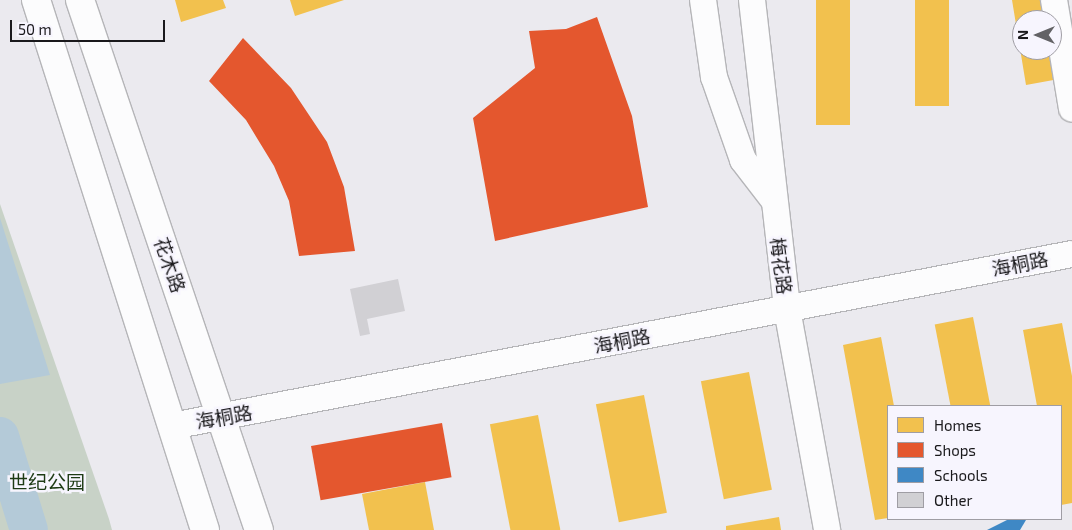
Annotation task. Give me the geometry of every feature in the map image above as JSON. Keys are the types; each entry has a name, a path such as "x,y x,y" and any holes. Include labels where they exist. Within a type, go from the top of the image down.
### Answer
{"main road":[{"path":"36,0 205,530"},
{"name":"花木路","path":"80,0 259,530"}],"street":[{"path":"703,0 714,76 743,160 773,200"},
{"name":"梅花路","path":"752,0 773,200 787,309 827,530"},
{"path":"1054,0 1072,110"},
{"name":"海桐路","path":"172,426 1072,254"}],"green space":[{"name":"世纪公园","path":"0,204 109,519 112,530 0,530"}],"water":[{"path":"0,218 50,375 0,384"}],"building: Homes":[{"path":"175,0 223,0 226,8 181,22"},
{"path":"290,0 344,0 295,16"},
{"path":"816,0 850,0 850,125 816,125"},
{"path":"915,0 949,0 949,106 915,106"},
{"path":"1012,0 1046,0 1048,10 1014,10"},
{"path":"1022,60 1054,60 1059,79 1026,85"},
{"path":"973,317 990,405 950,405 935,324"},
{"path":"1062,323 1072,376 1072,503 1062,505 1062,405 1037,405 1023,330"},
{"path":"881,337 894,405 887,405 887,518 875,520 843,345"},
{"path":"749,372 772,490 724,499 701,381"},
{"path":"644,395 667,513 619,522 596,404"},
{"path":"538,415 560,530 510,530 490,424"},
{"path":"425,482 434,530 369,530 362,494"},
{"path":"779,517 781,530 726,530 726,526"}],"building: Shops":[{"path":"597,17 632,116 648,207 495,241 473,118 535,68 529,31 566,29"},
{"path":"243,38 291,88 327,142 344,187 355,251 299,256 289,201 274,166 246,120 209,81"},
{"path":"442,423 452,477 321,500 311,446"}],"building: Schools":[{"path":"1007,520 1026,520 1020,530 987,530"}],"building: Other":[{"path":"398,279 405,311 367,319 370,334 360,336 350,289"}],"waterway":[{"path":"0,436 29,530"}]}
